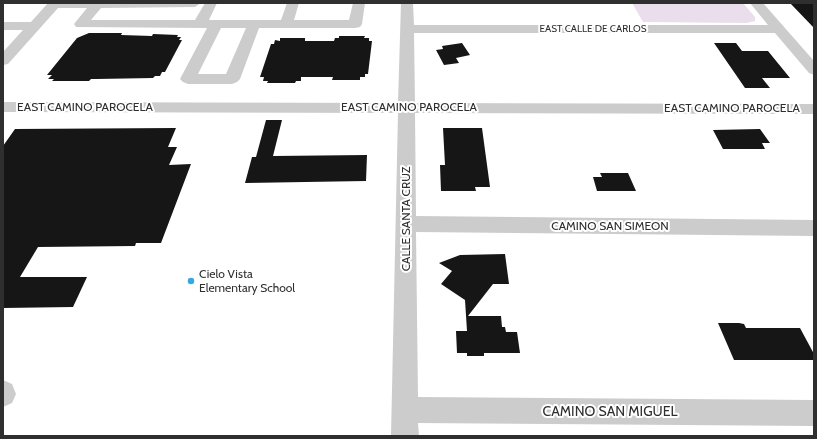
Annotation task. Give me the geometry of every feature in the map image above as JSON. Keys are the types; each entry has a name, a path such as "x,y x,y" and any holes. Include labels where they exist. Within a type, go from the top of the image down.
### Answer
{"street":[{"path":"3,61 55,3 195,3"},
{"path":"200,24 211,3"},
{"path":"286,24 293,3"},
{"path":"97,4 81,24 355,24 359,3"},
{"name":"CALLE SANTA CRUZ","path":"405,436 405,107 407,3"},
{"path":"756,3 814,70"},
{"path":"216,24 188,79 232,79 254,24"},
{"path":"3,26 34,26"},
{"name":"EAST CALLE DE CARLOS","path":"406,29 779,29"},
{"path":"793,46 809,46"},
{"name":"EAST CAMINO PAROCELA","path":"3,107 814,109"},
{"name":"CAMINO SAN SIMEON","path":"406,224 814,228"},
{"name":"CAMINO SAN MIGUEL","path":"406,410 814,413"}],"shaded area":[{"path":"632,3 743,3 755,17 755,21 747,23 643,22"}],"building":[{"path":"790,3 814,3 814,28"},
{"path":"89,33 122,33 121,35 152,36 153,34 178,35 177,37 181,37 179,40 182,40 165,72 162,72 160,76 155,76 153,78 91,79 89,81 52,81 54,79 48,79 52,75 47,75 77,38"},
{"path":"339,36 365,36 364,38 369,38 369,41 372,41 368,74 365,74 365,77 360,77 360,80 332,80 333,77 301,77 301,81 296,81 295,83 267,83 268,81 263,81 264,77 260,77 271,44 274,44 275,40 280,41 280,38 305,38 305,41 334,41 335,38 339,38"},
{"path":"462,43 470,55 456,58 459,63 444,65 436,50 443,49 442,46"},
{"path":"714,43 736,43 742,51 768,51 790,78 762,78 770,88 745,88"},
{"path":"266,120 282,120 273,156 367,155 366,181 245,183 252,157 256,157"},
{"path":"176,128 168,147 177,147 169,165 191,164 161,243 136,243 135,246 38,247 20,277 87,277 73,307 3,308 3,146 15,129"},
{"path":"443,128 482,128 490,187 475,187 476,191 441,191 440,165 445,165"},
{"path":"760,129 770,143 762,143 765,149 723,149 713,130"},
{"path":"600,173 628,173 636,191 597,191 593,177 602,177"},
{"path":"505,254 509,284 493,284 468,316 501,316 502,327 505,327 506,332 517,332 520,353 484,353 484,356 467,356 467,353 457,353 456,331 467,331 465,300 441,284 452,271 439,263 460,255"},
{"path":"718,323 739,323 744,324 746,328 800,328 814,354 814,360 734,360"}],"place":[{"name":"Cielo Vista Elementary School","path":"191,281"}]}
